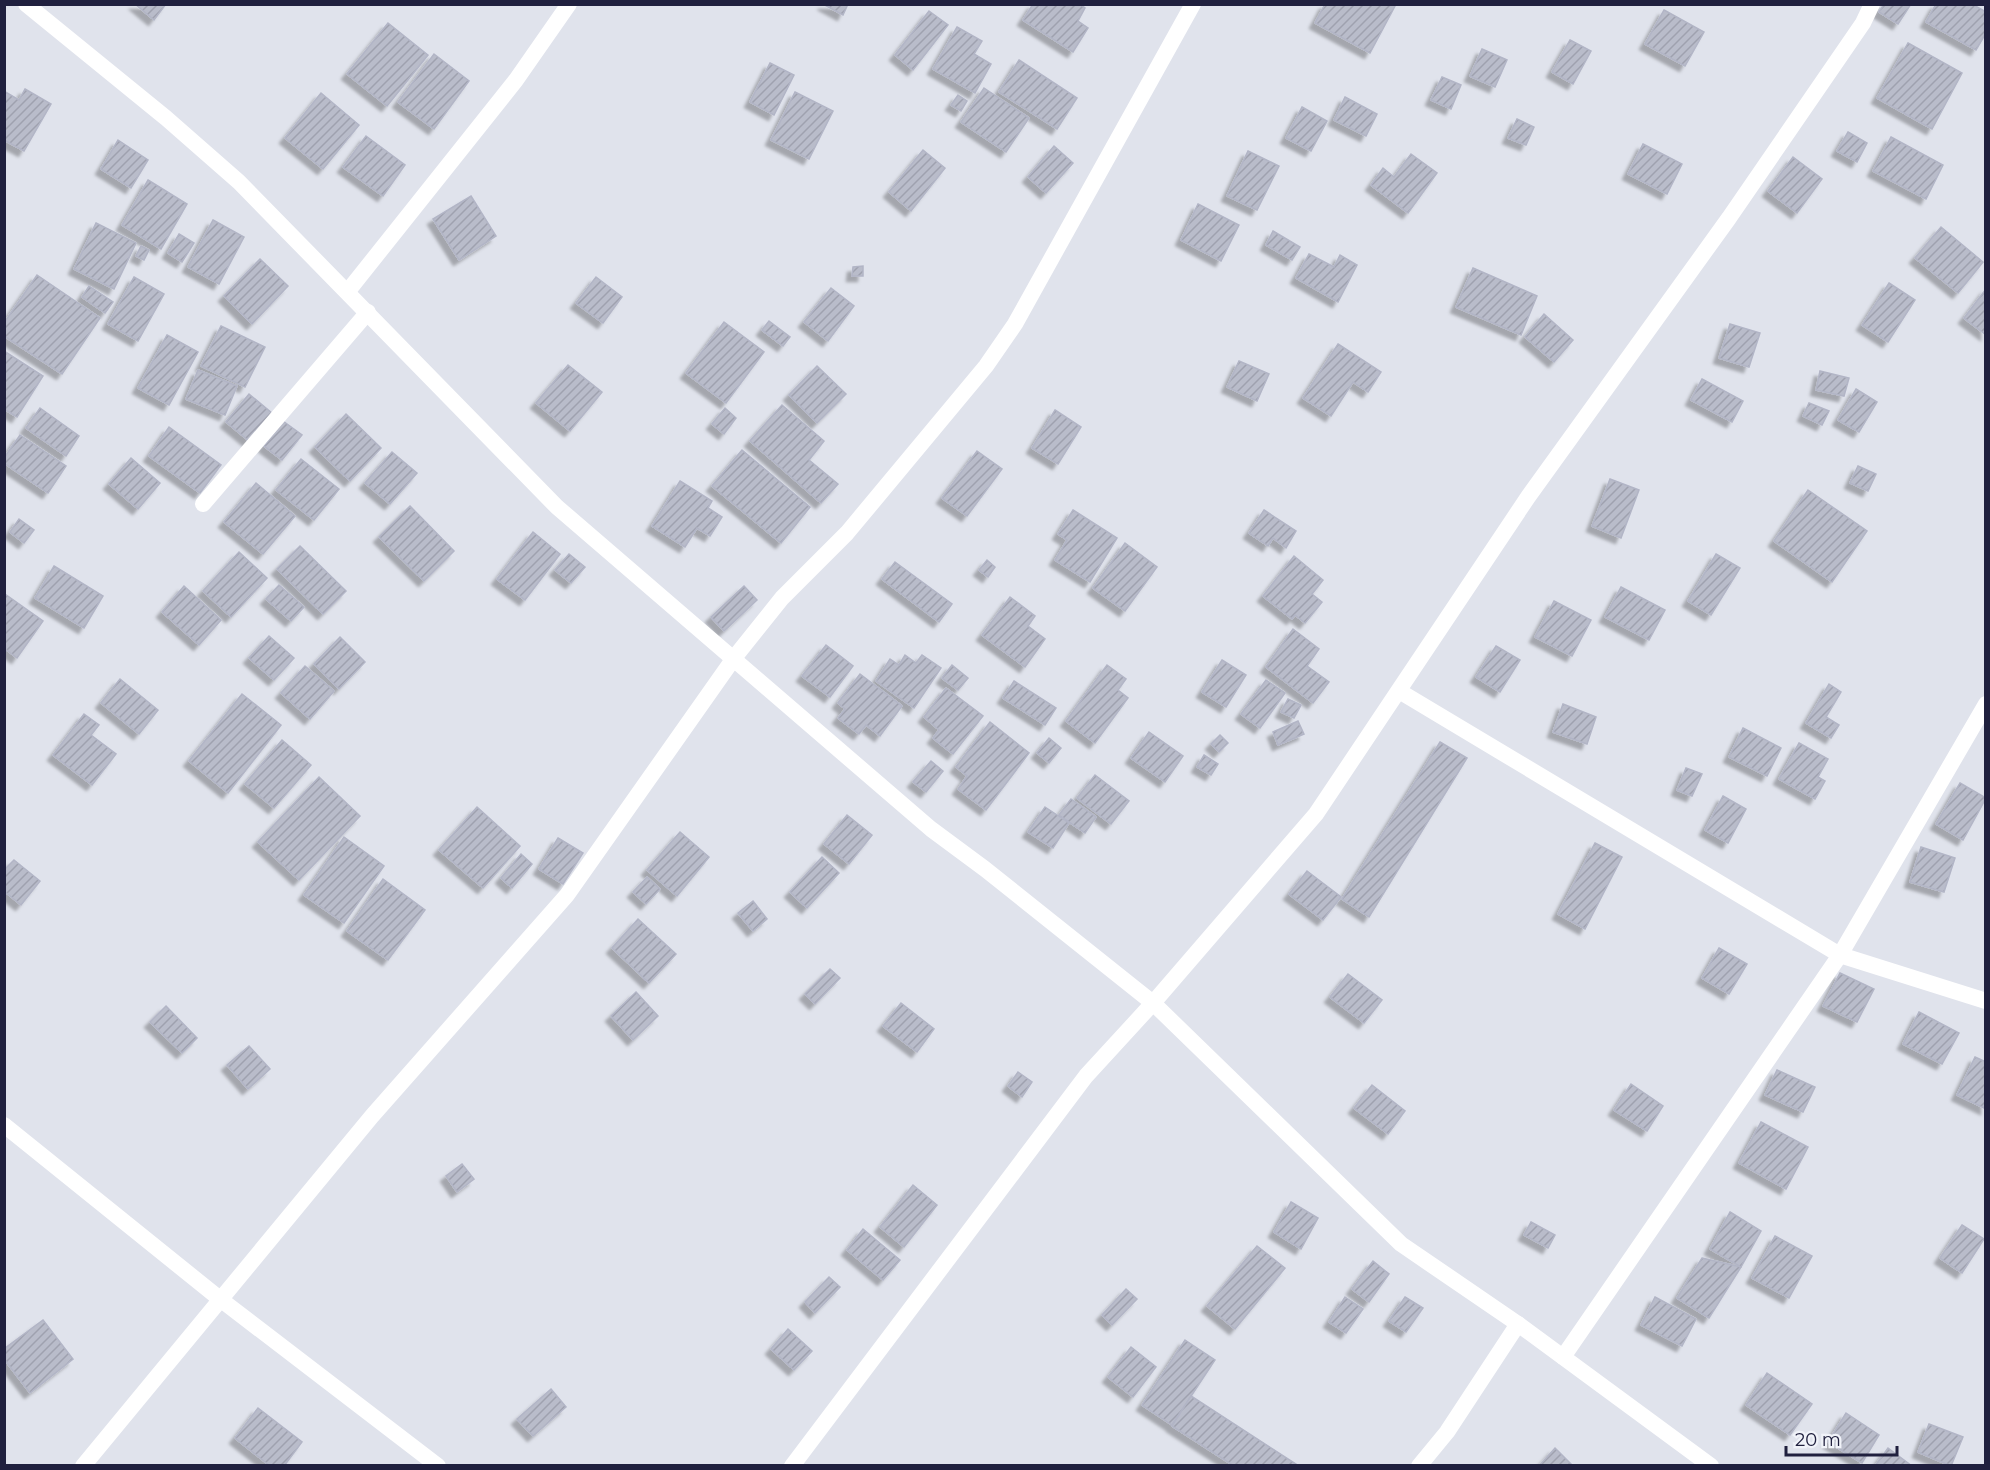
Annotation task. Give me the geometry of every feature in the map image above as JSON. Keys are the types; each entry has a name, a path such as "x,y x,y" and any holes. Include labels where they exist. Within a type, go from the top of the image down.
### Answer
{"street":[{"path":"26,4 166,118 239,182 557,507 931,829 986,868 1153,1003 1401,1244 1518,1324 1711,1466"},
{"path":"348,291 516,80 569,4"},
{"path":"83,1466 372,1116 567,895 734,658 782,598 847,533 986,366 1015,324 1193,4"},
{"path":"792,1466 1086,1076 1153,1003 1316,814 1528,497 1729,218 1863,23 1872,4"},
{"path":"202,504 368,312"},
{"path":"1400,691 1840,955 1986,1001"},
{"path":"1563,1357 1840,955 1986,704"},
{"path":"4,1125 220,1299 438,1466"},
{"path":"1419,1466 1447,1432 1518,1324"}],"building":[{"path":"135,4 166,4 154,20"},
{"path":"823,4 848,4 843,15"},
{"path":"1033,4 1080,4 1085,8 1078,21 1088,28 1073,52 1023,20"},
{"path":"1325,4 1392,4 1395,6 1370,53 1315,23"},
{"path":"1884,4 1911,4 1898,24 1879,12"},
{"path":"1936,4 1972,4 1986,12 1986,33 1976,50 1926,22"},
{"path":"1664,10 1704,32 1685,66 1645,44"},
{"path":"929,11 948,25 913,70 895,55"},
{"path":"388,23 428,55 387,106 347,74"},
{"path":"957,27 982,41 974,54 991,64 975,93 933,69"},
{"path":"1570,40 1591,51 1573,84 1552,72"},
{"path":"1908,43 1962,73 1932,129 1877,98"},
{"path":"1482,49 1507,60 1495,87 1470,76"},
{"path":"434,54 469,81 434,129 398,102"},
{"path":"1019,60 1077,98 1057,129 999,92"},
{"path":"770,63 794,75 774,115 750,102"},
{"path":"1442,77 1461,85 1451,109 1431,100"},
{"path":"984,88 1029,118 1006,152 961,122"},
{"path":"25,89 51,104 24,151 4,140 4,91 19,100"},
{"path":"795,92 833,111 809,159 771,140"},
{"path":"321,93 359,125 323,169 285,138"},
{"path":"958,95 967,101 961,111 951,105"},
{"path":"1345,97 1377,114 1366,136 1334,120"},
{"path":"1302,107 1327,121 1311,151 1286,138"},
{"path":"1517,119 1534,127 1526,145 1508,138"},
{"path":"1848,132 1867,143 1857,162 1837,151"},
{"path":"366,136 405,165 383,196 343,167"},
{"path":"1891,137 1943,165 1926,199 1873,171"},
{"path":"118,140 148,160 131,188 101,169"},
{"path":"1643,144 1682,164 1667,194 1628,174"},
{"path":"1054,146 1073,163 1046,193 1028,177"},
{"path":"923,150 945,168 911,211 889,192"},
{"path":"1248,151 1279,166 1257,210 1227,196"},
{"path":"1411,154 1437,173 1408,213 1371,185 1383,168 1394,177"},
{"path":"1793,157 1822,179 1797,213 1768,191"},
{"path":"148,180 187,204 161,249 122,225"},
{"path":"471,196 496,236 459,260 433,219"},
{"path":"1198,204 1239,225 1221,261 1181,240"},
{"path":"213,220 244,237 219,284 188,267"},
{"path":"96,223 136,243 114,289 74,269"},
{"path":"1941,227 1983,262 1958,293 1915,258"},
{"path":"1273,231 1300,247 1292,260 1266,245"},
{"path":"179,234 194,243 182,262 168,253"},
{"path":"141,246 149,250 144,260 136,256"},
{"path":"1309,254 1334,267 1340,255 1357,265 1338,302 1296,278"},
{"path":"260,259 288,286 252,324 224,296"},
{"path":"863,266 863,276 852,276 853,267"},
{"path":"1473,268 1537,296 1521,335 1456,307"},
{"path":"37,275 100,318 62,374 4,336 4,323"},
{"path":"134,277 164,294 138,341 108,324"},
{"path":"596,277 622,297 603,323 576,303"},
{"path":"1889,283 1915,300 1888,342 1862,325"},
{"path":"89,286 113,302 105,313 82,297"},
{"path":"831,288 854,306 828,341 804,322"},
{"path":"1986,289 1986,335 1964,318"},
{"path":"1544,314 1573,340 1554,362 1525,337"},
{"path":"769,321 790,337 783,346 762,330"},
{"path":"724,322 764,352 726,403 686,373"},
{"path":"1730,324 1760,333 1749,367 1719,358"},
{"path":"221,326 265,347 245,387 201,366"},
{"path":"167,335 198,352 169,405 138,388"},
{"path":"1338,344 1381,372 1368,392 1353,382 1331,416 1303,398"},
{"path":"4,351 43,376 17,417 4,409"},
{"path":"1239,361 1269,374 1257,401 1227,387"},
{"path":"568,365 602,392 570,431 536,403"},
{"path":"817,366 846,394 817,423 789,395"},
{"path":"198,370 237,386 225,415 186,399"},
{"path":"1820,371 1849,378 1844,396 1816,390"},
{"path":"1702,379 1743,401 1732,422 1691,400"},
{"path":"1856,389 1877,402 1859,432 1838,420"},
{"path":"249,394 272,413 249,441 226,422"},
{"path":"1809,403 1829,411 1822,425 1803,416"},
{"path":"782,405 824,441 809,460 838,484 821,503 750,441"},
{"path":"40,408 79,436 66,456 26,428"},
{"path":"725,408 736,418 724,434 712,424"},
{"path":"1055,410 1081,427 1058,464 1032,448"},
{"path":"346,414 381,448 350,481 315,447"},
{"path":"283,421 302,435 282,460 264,446"},
{"path":"169,427 221,465 200,493 149,456"},
{"path":"20,435 66,466 48,493 4,463 4,458"},
{"path":"742,450 810,507 781,543 712,486"},
{"path":"977,451 1002,469 967,516 942,498"},
{"path":"392,452 417,473 390,504 365,483"},
{"path":"131,458 160,483 138,509 109,484"},
{"path":"301,459 339,489 314,520 276,490"},
{"path":"1858,466 1876,474 1868,491 1850,483"},
{"path":"1610,479 1639,490 1621,538 1592,526"},
{"path":"680,481 712,501 708,508 722,517 710,536 697,528 685,547 652,526"},
{"path":"256,483 295,516 263,554 224,522"},
{"path":"1808,490 1867,531 1832,582 1774,541"},
{"path":"410,506 454,551 424,581 379,537"},
{"path":"1073,510 1117,538 1090,582 1055,560 1067,540 1058,534"},
{"path":"1264,510 1296,531 1286,548 1273,538 1268,546 1249,533"},
{"path":"19,519 34,530 24,543 10,532"},
{"path":"533,532 560,554 525,600 497,579"},
{"path":"1125,543 1157,567 1125,611 1093,588"},
{"path":"300,546 346,591 323,614 277,569"},
{"path":"239,552 267,578 231,617 203,591"},
{"path":"569,554 585,567 571,583 555,570"},
{"path":"1716,554 1740,568 1711,615 1688,601"},
{"path":"1294,556 1323,580 1312,594 1322,602 1305,623 1295,615 1292,619 1263,596"},
{"path":"987,560 995,567 988,577 979,570"},
{"path":"895,562 952,604 939,622 882,579"},
{"path":"54,566 103,596 84,628 35,598"},
{"path":"279,585 304,607 291,621 266,599"},
{"path":"184,586 221,620 199,645 162,612"},
{"path":"744,586 757,600 724,631 711,617"},
{"path":"1621,587 1665,610 1649,640 1605,617"},
{"path":"5,594 43,621 17,658 4,648"},
{"path":"1010,597 1035,616 1028,626 1045,639 1025,667 982,635"},
{"path":"1554,601 1591,620 1572,656 1535,637"},
{"path":"1293,629 1319,649 1307,666 1329,682 1313,703 1266,667"},
{"path":"269,636 294,658 274,680 249,658"},
{"path":"340,637 365,662 339,689 314,664"},
{"path":"826,645 853,666 830,697 802,676"},
{"path":"1496,646 1520,660 1500,692 1476,677"},
{"path":"905,655 916,663 922,655 941,668 914,708 876,681 890,659 899,665"},
{"path":"1222,660 1246,675 1226,707 1202,692"},
{"path":"952,665 968,678 958,690 942,678"},
{"path":"1107,665 1126,679 1118,690 1128,698 1095,743 1066,721"},
{"path":"305,666 334,691 310,719 281,693"},
{"path":"860,674 902,706 880,736 866,725 859,734 838,718 845,709 838,703"},
{"path":"120,679 158,710 139,734 101,703"},
{"path":"1266,680 1285,693 1260,728 1241,714"},
{"path":"1014,681 1056,708 1045,725 1003,698"},
{"path":"1829,684 1841,692 1826,717 1839,725 1831,738 1806,723"},
{"path":"946,688 983,716 953,754 933,738 939,730 924,717"},
{"path":"242,694 281,725 228,793 189,761"},
{"path":"1288,699 1301,705 1294,718 1281,712"},
{"path":"1563,704 1596,717 1587,744 1553,732"},
{"path":"84,714 99,725 91,735 116,754 92,785 53,755"},
{"path":"1298,721 1304,734 1278,745 1273,732"},
{"path":"990,722 1029,753 986,810 958,789 967,776 956,767"},
{"path":"1743,728 1781,748 1767,776 1729,757"},
{"path":"1149,732 1183,756 1165,782 1131,758"},
{"path":"1220,735 1228,743 1219,752 1211,744"},
{"path":"1049,738 1061,748 1049,763 1037,753"},
{"path":"282,740 311,765 274,808 245,784"},
{"path":"1440,742 1467,758 1369,917 1342,899"},
{"path":"1799,743 1828,759 1818,777 1825,781 1815,799 1779,779"},
{"path":"1204,755 1218,764 1211,775 1197,767"},
{"path":"931,761 943,771 926,792 913,782"},
{"path":"1686,768 1702,774 1692,796 1677,790"},
{"path":"1095,775 1129,801 1111,824 1077,798"},
{"path":"319,777 360,816 299,880 258,842"},
{"path":"1960,783 1986,798 1963,840 1936,824"},
{"path":"1723,796 1746,809 1728,843 1705,830"},
{"path":"1071,799 1096,817 1085,833 1059,815"},
{"path":"477,807 520,846 483,888 439,850"},
{"path":"1045,807 1069,823 1053,848 1028,832"},
{"path":"847,815 872,835 849,864 824,844"},
{"path":"680,832 709,857 677,896 647,870"},
{"path":"344,837 384,866 344,923 304,895"},
{"path":"558,838 583,853 563,884 539,869"},
{"path":"1595,843 1622,857 1585,929 1558,914"},
{"path":"1921,847 1955,858 1944,892 1910,882"},
{"path":"521,854 532,864 512,888 501,878"},
{"path":"822,857 839,873 807,908 790,892"},
{"path":"14,860 40,881 21,905 4,891 4,870"},
{"path":"1307,871 1341,897 1323,920 1289,894"},
{"path":"647,877 660,889 646,904 633,892"},
{"path":"383,879 425,910 388,960 347,931"},
{"path":"753,901 767,919 753,931 738,913"},
{"path":"638,919 676,954 649,983 612,948"},
{"path":"1719,948 1747,964 1729,994 1702,978"},
{"path":"830,969 840,978 815,1004 805,994"},
{"path":"1840,973 1874,989 1857,1022 1823,1006"},
{"path":"1348,974 1382,1000 1364,1023 1330,997"},
{"path":"636,992 658,1016 633,1040 611,1016"},
{"path":"901,1003 934,1029 917,1052 883,1026"},
{"path":"166,1006 197,1038 182,1053 150,1022"},
{"path":"1919,1012 1959,1033 1942,1064 1903,1044"},
{"path":"249,1046 270,1069 248,1089 227,1065"},
{"path":"1975,1057 1986,1062 1986,1109 1957,1095"},
{"path":"1777,1070 1815,1087 1803,1112 1765,1095"},
{"path":"1018,1072 1032,1082 1022,1097 1008,1086"},
{"path":"1631,1084 1663,1106 1647,1131 1614,1110"},
{"path":"1372,1085 1405,1111 1388,1134 1354,1108"},
{"path":"1761,1122 1808,1147 1786,1189 1739,1163"},
{"path":"462,1164 474,1179 457,1192 446,1176"},
{"path":"913,1185 937,1205 904,1247 880,1227"},
{"path":"1291,1202 1318,1218 1301,1249 1274,1232"},
{"path":"1730,1212 1761,1231 1741,1267 1710,1249"},
{"path":"1531,1222 1555,1235 1548,1248 1524,1235"},
{"path":"1962,1225 1984,1239 1962,1273 1940,1258"},
{"path":"863,1229 900,1260 883,1280 847,1250"},
{"path":"1775,1236 1812,1256 1789,1298 1752,1278"},
{"path":"1257,1246 1285,1268 1235,1329 1207,1306"},
{"path":"1702,1258 1741,1267 1709,1318 1677,1298"},
{"path":"1373,1261 1389,1274 1369,1302 1352,1289"},
{"path":"829,1277 840,1287 815,1313 805,1302"},
{"path":"1126,1289 1137,1299 1112,1325 1102,1315"},
{"path":"1345,1297 1363,1309 1346,1333 1329,1322"},
{"path":"1405,1297 1423,1308 1406,1332 1389,1321"},
{"path":"1655,1297 1696,1319 1682,1346 1641,1325"},
{"path":"43,1320 73,1359 30,1393 4,1359 4,1349"},
{"path":"788,1329 812,1351 794,1370 771,1349"},
{"path":"1185,1340 1215,1360 1172,1425 1142,1405"},
{"path":"1131,1347 1156,1367 1133,1397 1108,1377"},
{"path":"1767,1373 1812,1404 1790,1435 1746,1405"},
{"path":"551,1389 566,1407 533,1436 517,1419"},
{"path":"1191,1396 1299,1466 1234,1466 1172,1426"},
{"path":"258,1408 302,1442 284,1466 270,1466 235,1438"},
{"path":"1846,1413 1879,1435 1862,1463 1828,1442"},
{"path":"1929,1424 1963,1437 1951,1466 1918,1452"},
{"path":"1555,1448 1573,1466 1539,1466"},
{"path":"1888,1448 1912,1466 1875,1466"}]}
